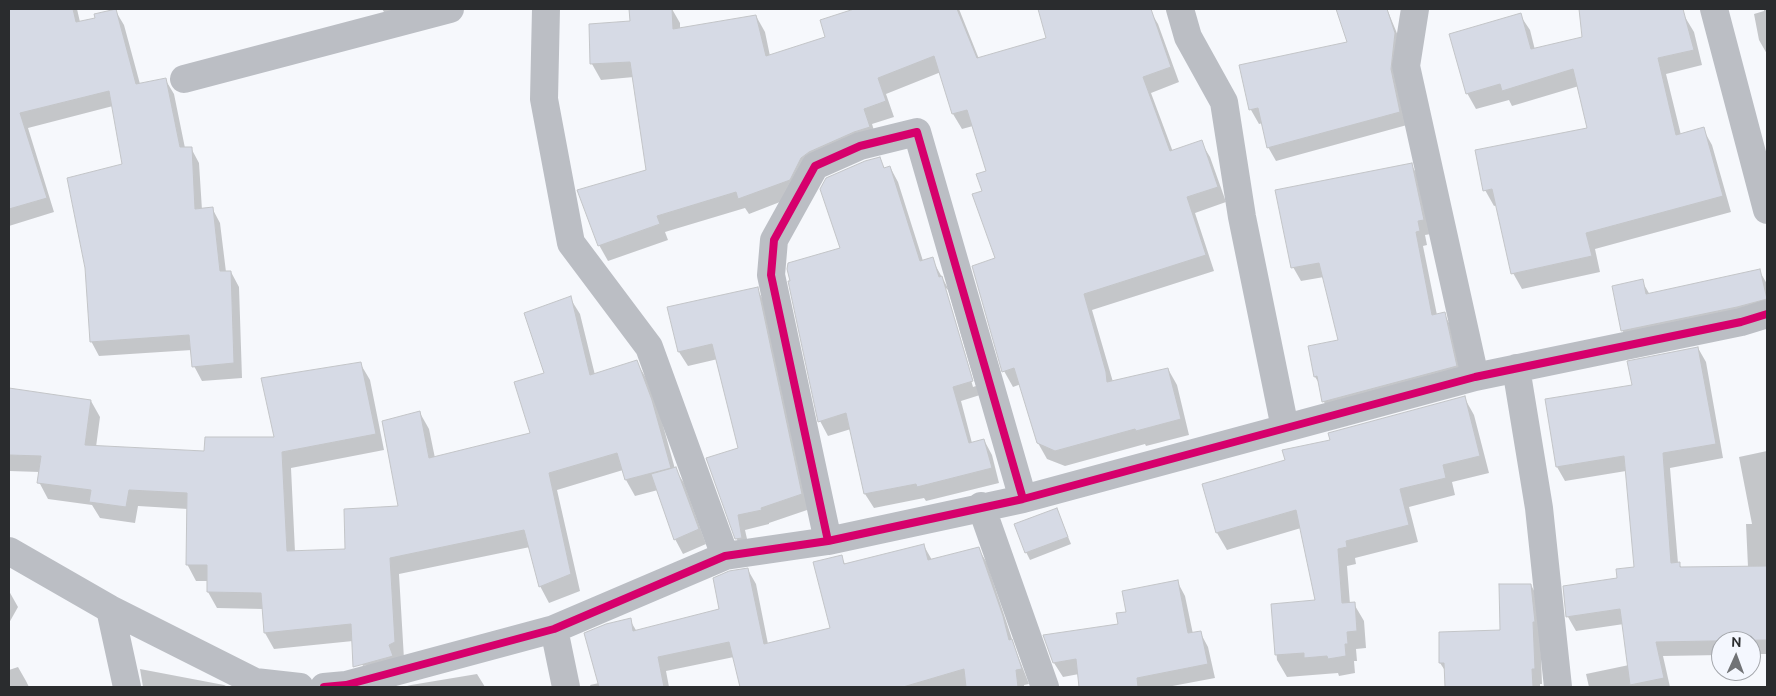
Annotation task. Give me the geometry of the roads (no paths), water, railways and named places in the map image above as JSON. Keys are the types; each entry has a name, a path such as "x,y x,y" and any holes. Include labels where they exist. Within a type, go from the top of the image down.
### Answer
{"street":[{"path":"184,79 450,9"},
{"path":"546,9 544,99 571,242 649,347 726,556"},
{"path":"1180,9 1188,37 1224,102 1242,217 1285,428"},
{"path":"1415,9 1406,66 1475,377"},
{"path":"1714,9 1767,210"},
{"path":"828,541 771,275 774,240 816,166 860,146 917,132 1023,498"},
{"path":"324,687 346,685 554,629 726,556 828,541 1023,498 1475,377 1741,322 1767,314"},
{"path":"1516,368 1539,508 1558,687"},
{"path":"981,506 1045,687"},
{"path":"9,551 110,609 255,682 300,687"},
{"path":"110,609 127,687"},
{"path":"554,629 566,687"}]}
